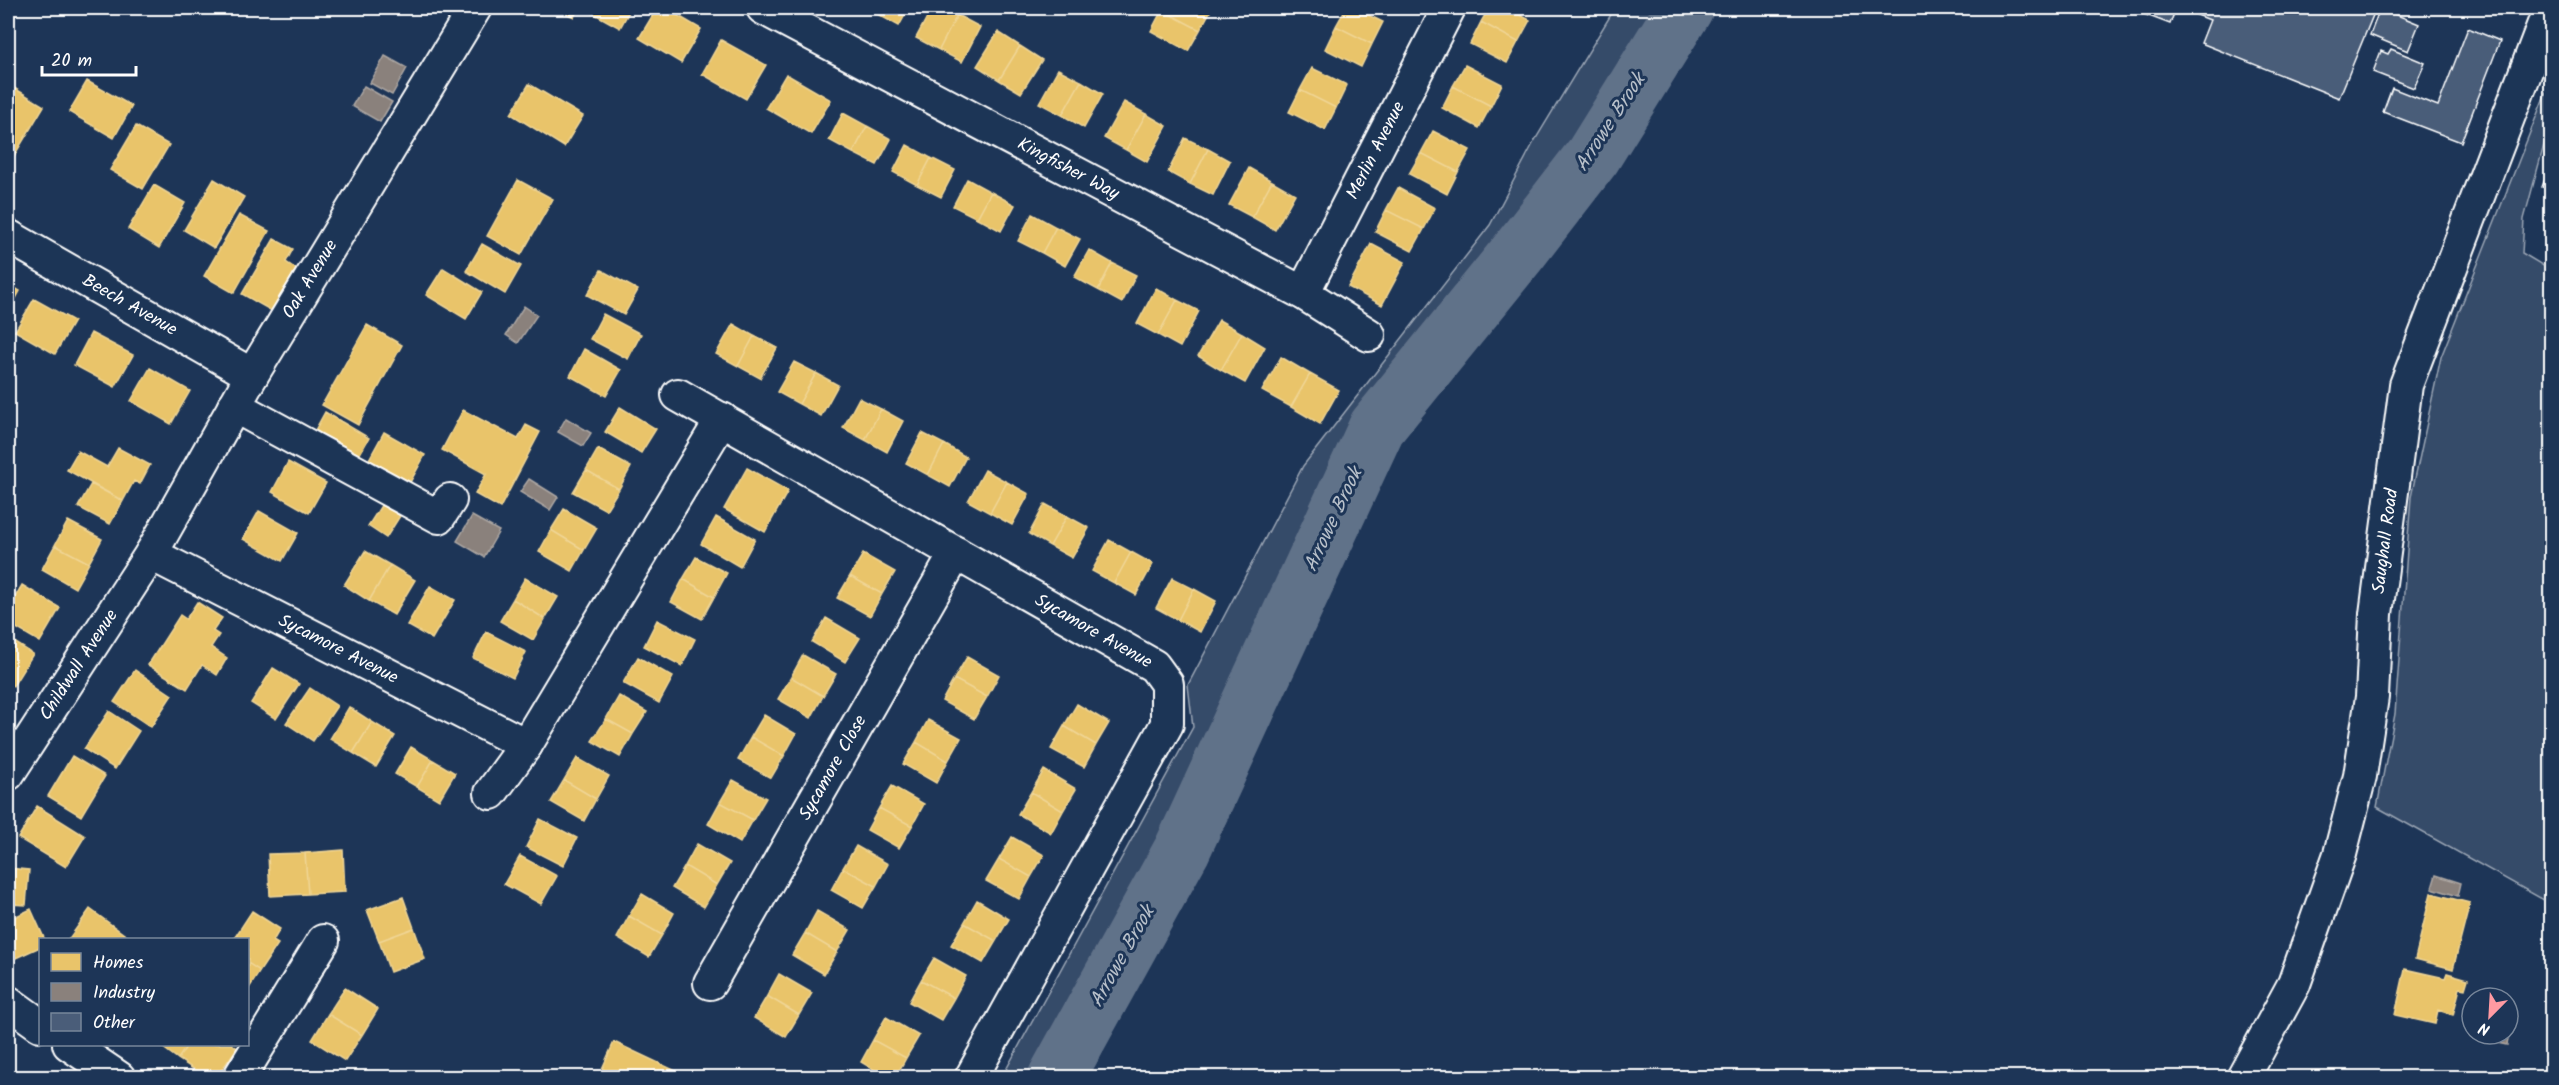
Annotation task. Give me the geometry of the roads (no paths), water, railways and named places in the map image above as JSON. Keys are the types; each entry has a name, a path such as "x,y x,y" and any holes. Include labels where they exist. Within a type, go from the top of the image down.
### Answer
{"street":[{"name":"Oak Avenue","path":"151,554 252,375 475,8"},
{"name":"Kingfisher Way","path":"763,8 1303,293 1369,335"},
{"name":"Merlin Avenue","path":"1303,293 1449,8"},
{"name":"Saughall Road","path":"2243,1077 2294,984 2340,854 2360,776 2372,697 2376,614 2406,385 2550,8"},
{"name":"Beech Avenue","path":"8,236 252,375"},
{"name":"Sycamore Avenue","path":"678,395 1154,666 1167,684 1169,705 1167,724 971,1077"},
{"path":"234,406 439,517 450,500"},
{"path":"491,793 526,745 722,419"},
{"name":"Sycamore Close","path":"710,983 956,553"},
{"name":"Sycamore Avenue","path":"151,554 526,745"},
{"name":"Childwall Avenue","path":"8,774 151,554"},
{"path":"239,1077 323,941"},
{"path":"8,1002 39,1024"},
{"path":"72,1046 119,1077"}],"waterway":[{"name":"Arrowe Brook","path":"1056,1078 1182,850 1377,427 1518,253 1593,156 1685,8"}]}
